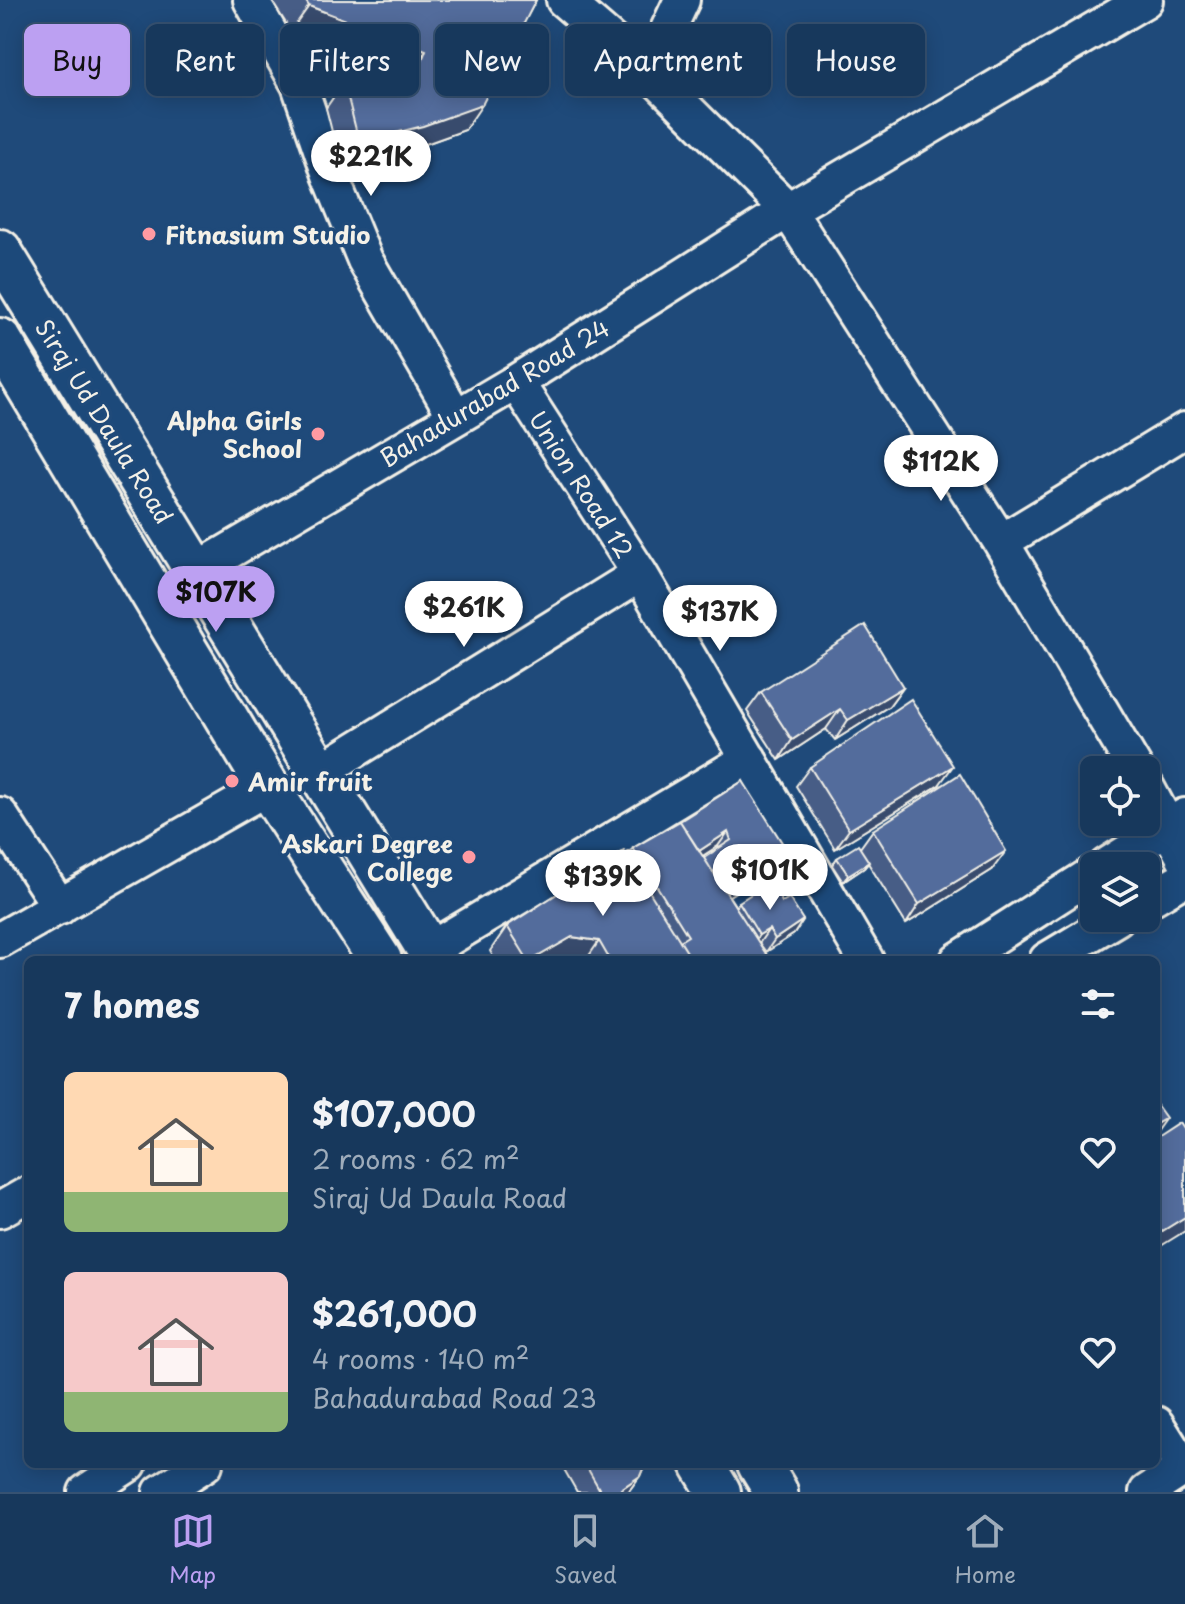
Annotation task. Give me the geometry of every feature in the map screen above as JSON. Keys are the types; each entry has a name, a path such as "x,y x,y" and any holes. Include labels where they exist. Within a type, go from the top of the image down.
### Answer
{"main road":[{"name":"Siraj Ud Daula Road","path":"0,251 432,955"},
{"name":"Siraj Ud Daula Road","path":"0,340 268,787 377,956"},
{"path":"218,700 259,674"}],"street":[{"path":"251,0 299,85 330,175 365,260 455,416"},
{"path":"564,0 592,24"},
{"path":"671,24 682,0"},
{"name":"Bahadurabad Road 24","path":"197,570 516,382 788,210 1145,0"},
{"path":"672,96 788,210 1001,542 1128,756"},
{"name":"Union Road 12","path":"516,382 640,574 864,956"},
{"path":"1001,542 1185,430"},
{"path":"318,773 640,574"},
{"path":"432,955 749,759"},
{"path":"0,940 268,787"},
{"path":"1160,802 1177,821 1185,859"},
{"path":"0,815 60,907"},
{"path":"1128,852 1177,821"},
{"path":"1160,893 1185,878"},
{"path":"964,956 1080,882"},
{"path":"1054,956 1094,932"},
{"path":"0,1210 24,1196"},
{"path":"1147,1492 1184,1469 1160,1430"},
{"path":"86,1492 123,1468"},
{"path":"161,1492 199,1468"}],"building":[{"path":"305,0 536,0 524,24 435,24 435,96 487,96 482,105 423,126 359,142 348,96 419,96 419,63 426,50 419,47 419,24 357,24 309,6"},
{"path":"865,625 903,687 848,720 840,709 792,740 761,692"},
{"path":"911,699 953,766 849,830 810,767"},
{"path":"960,774 1006,851 919,904 873,830"},
{"path":"743,781 788,852 730,888 719,868 713,872 704,858 731,840 728,832 699,851 680,821"},
{"path":"680,821 767,956 689,956 680,941 688,936 633,848"},
{"path":"858,845 869,862 848,875 837,858"},
{"path":"624,851 690,956 608,956 599,941 572,937 539,956 526,956 507,926"},
{"path":"770,882 782,902 789,898 803,920 775,939 769,929 759,935 739,902"},
{"path":"1179,1123 1185,1132 1185,1217 1160,1233 1160,1135"},
{"path":"587,1468 643,1468 640,1476 621,1489 622,1492 601,1492"}],"place":[{"name":"Fitnasium Studio","path":"149,234"},
{"name":"Alpha Girls School","path":"318,434"},
{"name":"Amir fruit","path":"232,781"},
{"name":"Askari Degree College","path":"469,857"}]}
